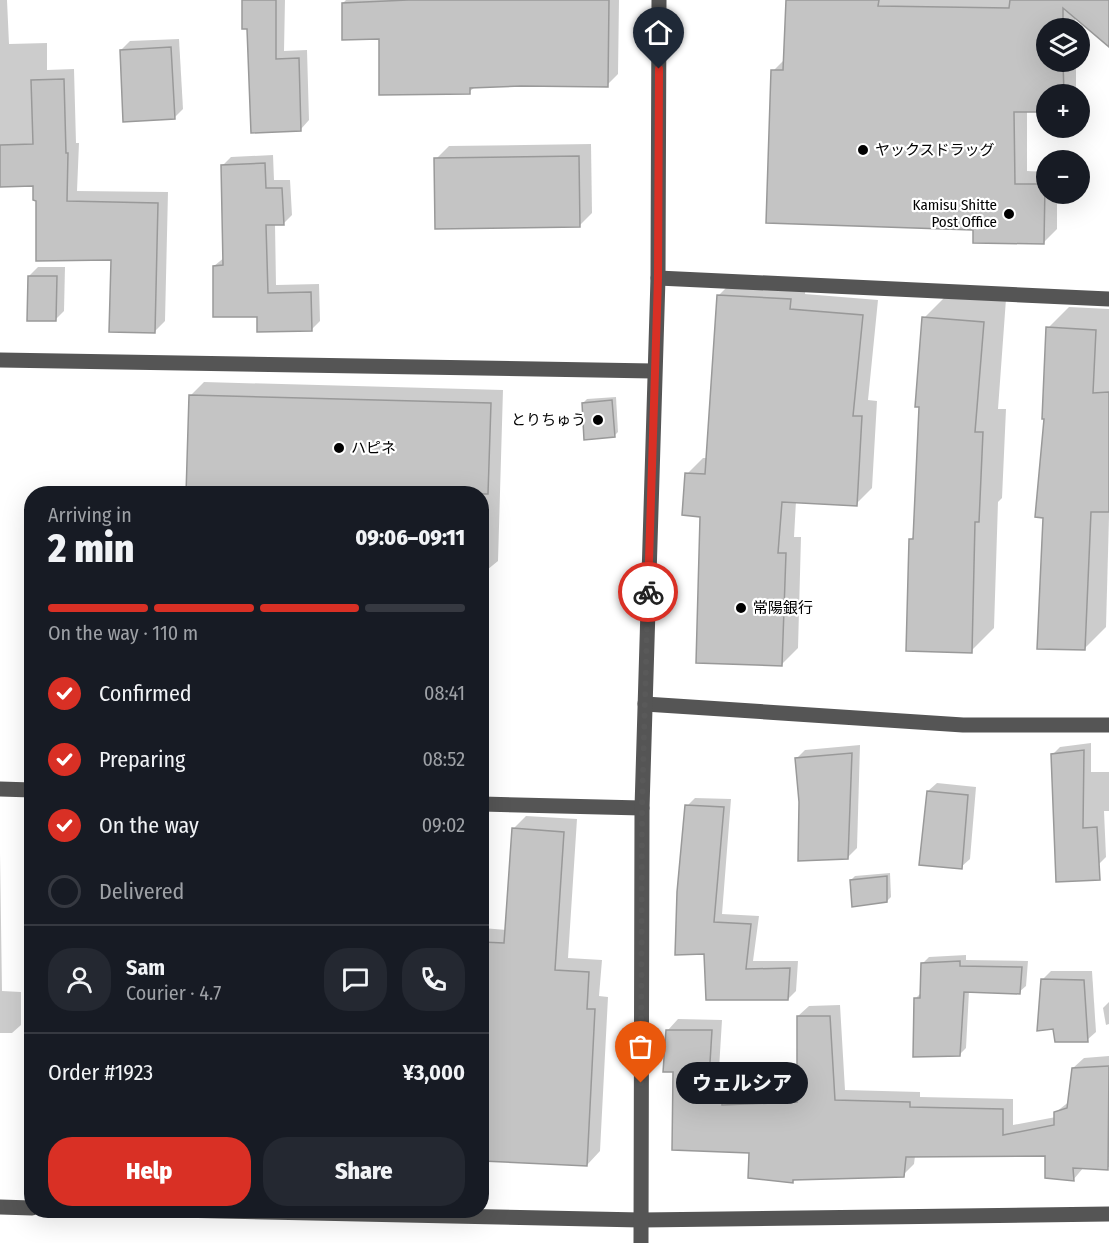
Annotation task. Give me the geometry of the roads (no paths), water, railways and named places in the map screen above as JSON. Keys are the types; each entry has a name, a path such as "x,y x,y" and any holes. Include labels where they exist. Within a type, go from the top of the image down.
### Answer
{"street":[{"path":"642,1243 642,808 653,371 658,278 659,0"},
{"path":"658,278 1109,299"},
{"path":"0,360 653,371"},
{"path":"645,704 963,725 1109,725"},
{"path":"0,789 24,790"},
{"path":"489,804 642,808"},
{"path":"0,1207 24,1208"},
{"path":"489,1217 641,1220 1109,1214"}],"place":[{"name":"ヤックスドラッグ","path":"863,150"},
{"name":"Kamisu Shitte Post Office","path":"1009,214"},
{"name":"とりちゅう","path":"598,420"},
{"name":"ハピネ","path":"339,448"},
{"name":"常陽銀行","path":"741,608"},
{"name":"ウェルシア","path":"641,1083"}]}
